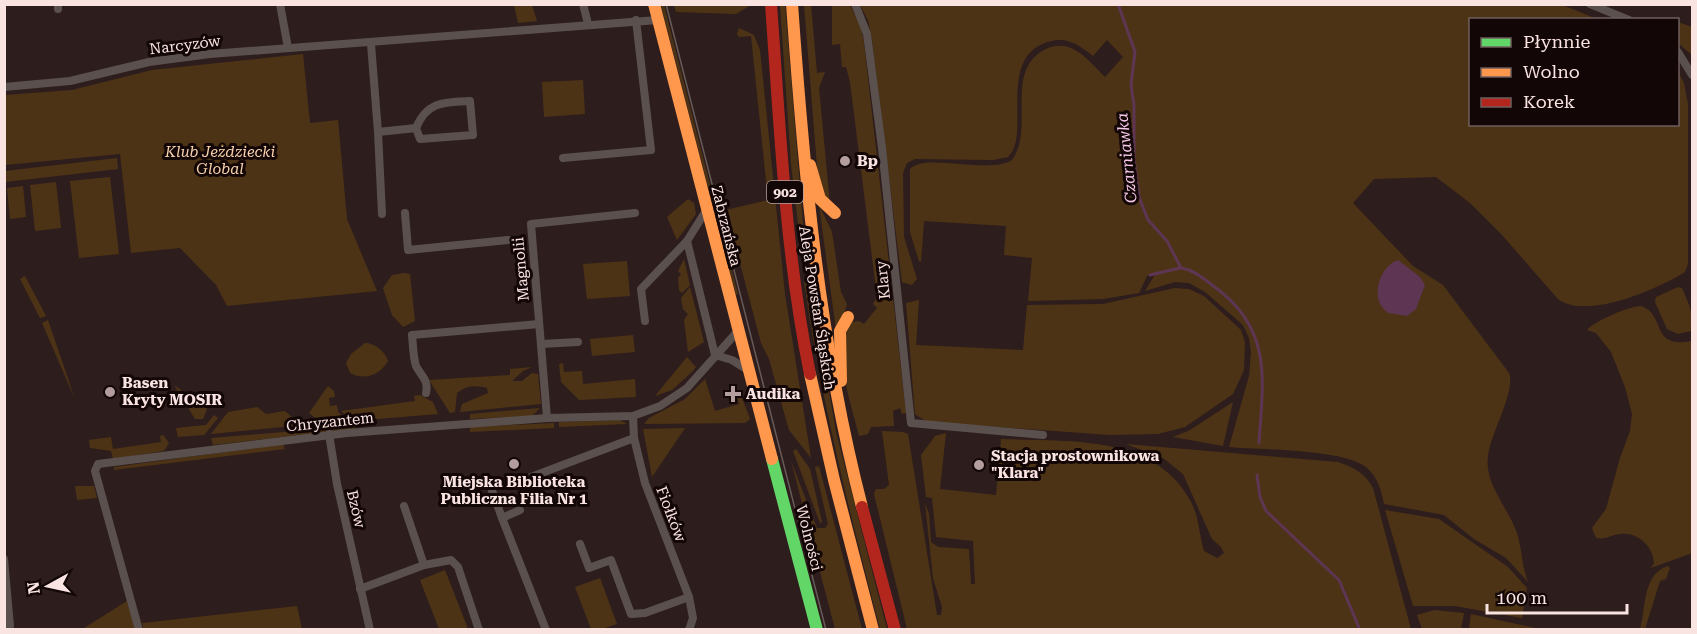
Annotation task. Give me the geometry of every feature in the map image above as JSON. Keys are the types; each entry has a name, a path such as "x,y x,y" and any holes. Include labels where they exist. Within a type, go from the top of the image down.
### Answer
{"main road":[{"name":"Zabrzańska","path":"654,4 737,332 772,454"},
{"name":"Aleja Powstań Śląskich","path":"771,4 786,210 802,330 831,470 873,630"},
{"name":"Aleja Powstań Śląskich","path":"792,4 816,274 844,430 895,630"},
{"path":"802,135 820,200 826,208 835,213"},
{"path":"844,430 839,357 840,331 848,317"},
{"name":"Wolności","path":"772,454 817,630"}],"street":[{"path":"280,4 288,48"},
{"path":"583,4 588,24"},
{"name":"Klary","path":"855,4 867,34 882,148 911,423 1043,435"},
{"path":"1590,4 1624,18"},
{"path":"564,158 651,150 636,20"},
{"name":"Narcyzów","path":"4,87 70,81 149,62 202,53 371,44 636,20 658,21"},
{"path":"371,44 382,214"},
{"path":"1679,55 1692,75"},
{"path":"471,101 473,135 420,139 416,128 421,115 441,102 471,101"},
{"path":"378,132 416,128"},
{"path":"645,321 641,289 687,241 707,209"},
{"path":"405,213 408,250 508,240"},
{"name":"Magnolii","path":"547,418 531,224 635,213"},
{"path":"687,241 715,355 732,360 748,370"},
{"path":"426,393 427,386 417,366 412,335 539,324"},
{"name":"Chryzantem","path":"139,630 105,515 96,476 96,466 329,434 547,418 633,416 660,406 675,397 737,332"},
{"path":"541,344 578,342"},
{"name":"Fiołków","path":"633,416 634,438 645,483 689,597 693,618 689,630"},
{"name":"Bzów","path":"329,434 333,468 370,630"},
{"path":"523,480 634,438"},
{"path":"490,485 546,630"},
{"path":"404,507 424,565"},
{"path":"502,518 520,510"},
{"path":"580,544 589,568 611,560 631,614 645,613 689,597"},
{"path":"4,560 10,626 8,630"},
{"path":"360,589 424,565 451,560 458,567 479,630"}],"green space":[{"path":"674,4 751,5 736,14 676,12"},
{"path":"1560,4 1595,18 1469,18 1469,126 1679,126 1679,74 1684,83 1688,104 1688,264 1685,272 1659,286 1623,300 1586,306 1570,305 1558,299 1502,235 1470,203 1436,177 1374,179 1353,203 1413,266 1443,285 1509,373 1509,390 1490,446 1488,466 1493,486 1517,533 1528,582 1506,558 1474,539 1444,515 1384,504 1376,479 1366,467 1355,461 1321,454 1229,447 1249,376 1251,352 1249,338 1243,325 1205,292 1189,283 1175,282 1145,291 1156,273 1147,276 1139,293 1103,299 1028,301 1032,258 1004,255 1006,226 924,221 921,262 919,261 910,232 910,169 918,164 929,163 988,165 1002,164 1012,160 1021,133 1022,86 1025,72 1032,60 1044,50 1053,46 1062,46 1085,57 1105,77 1123,57 1107,40 1093,56 1077,45 1061,40 1047,42 1032,51 1023,64 1019,80 1017,132 1014,146 1008,157 993,160 915,159 907,163 903,173 904,237 917,279 912,285 902,282 872,40 868,20 860,5"},
{"path":"514,5 532,5 537,21 518,23"},
{"path":"661,5 664,5 738,294 736,295"},
{"path":"780,5 785,5 805,247 801,249 791,164"},
{"path":"804,5 811,5 817,73 825,72 819,88 830,204 825,201 818,178"},
{"path":"832,5 850,5 861,28 864,43 906,413 902,414 900,408 893,411 894,426 871,427 868,434 859,436 845,378 843,348 852,322 859,321 864,324 877,308 873,304 877,297 850,82 846,67 842,67 840,44 832,45"},
{"path":"1679,22 1692,27 1692,55 1679,44"},
{"path":"739,28 754,35 760,50 785,294 811,458 789,430 769,359 761,343 726,210 768,200 751,36 739,37 737,34"},
{"name":"Klub Jeżdziecki Global","path":"303,54 310,123 338,120 347,219 377,291 227,306 216,285 180,248 131,253 120,154 5,165 5,95 72,90 152,70"},
{"path":"583,80 585,114 544,117 542,82"},
{"path":"117,158 118,169 5,182 5,171"},
{"path":"110,177 119,254 79,258 70,181"},
{"path":"56,182 61,228 35,231 30,185"},
{"path":"23,186 26,217 10,219 7,188"},
{"path":"688,199 694,203 696,214 677,240 667,217"},
{"path":"819,205 832,232 841,292 847,304 837,337"},
{"path":"684,259 690,285 682,293 679,290 678,278 681,274 678,271"},
{"path":"627,261 630,296 587,299 583,264"},
{"path":"410,274 415,321 403,327 392,315 383,288 392,275"},
{"path":"25,276 46,316 40,318 20,279"},
{"path":"807,280 810,282 836,432 887,629 880,629 837,457 811,326 804,282"},
{"path":"690,287 704,342 688,352 684,320 688,314 683,309 681,298"},
{"path":"1678,287 1682,288 1692,320 1691,331 1678,334 1667,329 1655,302 1656,297"},
{"path":"1175,288 1189,289 1204,296 1241,330 1245,342 1244,370 1233,394 1185,427 1158,434 1110,435 927,422 915,414 906,303 919,300 916,345 1023,350 1027,305 1103,304"},
{"path":"1641,306 1654,316 1664,336 1679,342 1692,341 1692,553 1651,568 1654,563 1653,557 1643,541 1627,534 1596,538 1592,528 1606,509 1630,431 1632,414 1625,387 1611,352 1596,333 1587,330 1612,315"},
{"path":"48,320 75,399 42,323"},
{"path":"633,335 635,352 592,356 590,339"},
{"path":"365,343 379,348 388,361 381,370 371,375 361,376 350,373 346,363 351,354"},
{"path":"687,357 696,367 693,371 672,390 655,396"},
{"path":"563,363 564,372 582,371 583,384 635,379 636,397 579,400 561,382 559,364"},
{"path":"532,367 523,371 512,381 522,381 532,373 538,374 541,404 460,412 462,404 488,393 487,388 472,386 457,393 455,412 450,413 429,380 510,375 510,369"},
{"path":"705,379 715,411 739,404 737,396 741,395 750,419 745,423 644,424 649,418 685,399"},
{"path":"174,385 207,409 203,419 195,419"},
{"path":"328,386 334,391 335,397 329,398 330,406 337,405 338,412 349,422 323,424 309,413"},
{"path":"420,395 433,402 438,414 353,421 341,411 415,401 414,396"},
{"path":"1233,402 1223,446 1173,437 1190,430"},
{"path":"257,407 266,414 285,411 296,421 293,426 211,434 228,412"},
{"path":"540,408 532,416 470,419 470,414"},
{"path":"214,415 218,418 204,435 178,437 176,428 206,425"},
{"path":"620,420 627,424 559,427 559,422"},
{"path":"554,423 554,428 470,432 470,427"},
{"path":"355,426 357,428 213,445 211,438"},
{"path":"685,428 652,477 643,429"},
{"path":"882,431 908,434 937,615 941,615 942,607 933,578 925,503 929,514 931,542 938,547 969,549 971,584 975,584 973,541 936,537 932,498 926,497 921,455 935,436 946,433 940,489 996,495 1001,439 1053,440 1107,446 1155,463 1175,480 1191,502 1204,551 1217,558 1224,553 1212,539 1183,474 1163,458 1126,444 1338,462 1349,466 1362,474 1373,488 1411,629 907,629 874,494 876,489 884,489 889,485"},
{"path":"163,435 169,443 164,451 113,459 111,451 90,448 89,440 111,437 113,449 161,442 160,436"},
{"path":"283,444 285,449 114,470 114,467"},
{"path":"796,449 810,469 822,522 820,523 793,451"},
{"path":"791,461 817,528 825,528 828,524 815,467 819,466 862,629 835,629"},
{"path":"75,486 94,486 97,498 77,500"},
{"path":"1385,510 1439,519 1508,567 1527,588 1522,618 1455,606 1413,606"},
{"path":"1668,566 1670,568 1666,579 1660,581 1645,629 1640,629 1649,584 1660,570"},
{"path":"445,570 468,629 439,629 420,580"},
{"path":"600,578 617,624 602,629 591,629 575,587"},
{"path":"127,601 135,629 81,630"},
{"path":"297,606 302,629 144,630 142,623"},
{"path":"1434,610 1464,613 1461,629 1422,629 1417,615"},
{"path":"1471,614 1540,629 1469,629"}],"shaded area":[{"path":"1398,260 1420,277 1425,285 1416,309 1407,316 1389,313 1379,301 1378,285 1381,277 1391,264"}],"waterway":[{"name":"Czarniawka","path":"1118,4 1135,52 1131,85 1134,105 1134,159 1139,197 1148,220 1167,241 1181,268 1195,273 1234,304 1247,321 1256,339 1262,378 1259,443"},
{"path":"1150,275 1180,268"},
{"name":"Czarniawka","path":"1257,475 1260,497 1266,511 1339,580 1360,630"}],"tram line":[{"path":"666,4 826,630"}],"traffic: fast":[{"path":"772,459 817,630"}],"traffic: slow":[{"path":"654,4 772,459"},
{"path":"792,4 815,257 835,382 862,507"},
{"path":"810,165 820,199 835,213"},
{"path":"841,381 840,331 848,317"},
{"path":"810,374 834,480 873,630"}],"traffic: jam":[{"path":"771,4 789,236 810,374"},
{"path":"862,507 895,630"}],"place":[{"name":"Bp","path":"845,161"},
{"name":"Basen Kryty MOSIR","path":"110,392"},
{"name":"Audika","path":"733,394"},
{"name":"Miejska Biblioteka Publiczna Filia Nr 1","path":"514,464"},
{"name":"Stacja prostownikowa \"Klara\"","path":"979,465"}]}
